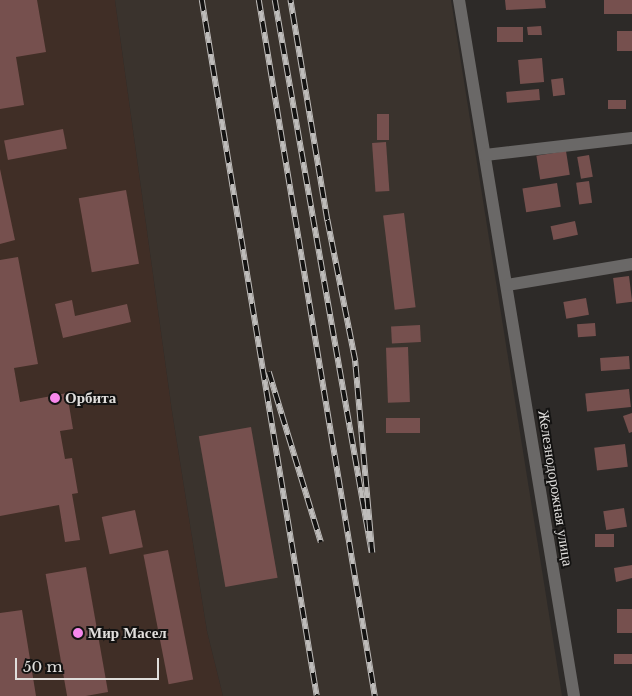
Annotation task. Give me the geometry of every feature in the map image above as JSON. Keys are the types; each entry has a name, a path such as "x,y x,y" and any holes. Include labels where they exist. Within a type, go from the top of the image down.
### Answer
{"street":[{"name":"Железнодорожная улица","path":"459,0 574,696"},
{"path":"485,155 632,138"},
{"path":"507,285 632,264"}],"shaded area":[{"path":"0,0 115,0 172,411 207,631 223,696 0,696"},
{"path":"115,0 451,0 562,696 223,696 207,631 172,411"}],"building":[{"path":"0,0 37,0 46,52 16,57 24,105 0,109"},
{"path":"505,0 545,0 546,8 506,10"},
{"path":"604,0 632,0 632,14 604,14"},
{"path":"541,26 542,35 528,35 527,27"},
{"path":"497,27 523,27 523,42 497,42"},
{"path":"617,31 632,31 632,51 617,51"},
{"path":"542,58 544,82 520,84 518,60"},
{"path":"563,78 565,95 553,96 551,79"},
{"path":"539,89 540,100 507,103 506,92"},
{"path":"608,100 626,100 626,109 608,109"},
{"path":"377,114 389,114 389,140 377,140"},
{"path":"63,129 67,149 8,160 4,140"},
{"path":"386,142 389,191 375,192 372,143"},
{"path":"566,151 570,175 540,179 536,156"},
{"path":"589,155 593,177 581,179 577,157"},
{"path":"0,169 15,240 0,244"},
{"path":"589,181 592,203 579,205 576,183"},
{"path":"557,183 561,207 526,212 522,188"},
{"path":"126,190 139,264 92,272 79,198"},
{"path":"404,213 416,307 395,310 383,216"},
{"path":"575,221 578,235 553,240 551,226"},
{"name":"Орбита","path":"18,257 38,364 14,368 20,402 67,393 73,429 60,431 65,459 72,458 78,493 72,494 80,540 65,542 59,505 0,516 0,260"},
{"path":"629,276 632,302 616,304 613,278"},
{"path":"586,298 589,315 566,319 563,302"},
{"path":"72,300 75,316 127,304 131,322 63,338 55,304"},
{"path":"595,323 596,336 578,337 577,324"},
{"path":"420,325 421,342 392,343 391,327"},
{"path":"408,347 410,402 388,403 386,348"},
{"path":"629,356 630,369 601,371 600,358"},
{"path":"629,389 631,407 587,412 585,394"},
{"path":"632,413 632,432 629,433 623,416"},
{"path":"386,418 420,418 420,433 386,433"},
{"path":"251,427 278,578 225,587 199,436"},
{"path":"625,444 628,467 597,471 594,448"},
{"path":"624,508 627,527 606,530 603,511"},
{"path":"135,510 143,547 110,554 102,517"},
{"path":"595,534 614,534 614,547 595,547"},
{"path":"168,550 193,680 169,684 143,555"},
{"path":"632,565 632,578 616,582 614,568"},
{"name":"Мир Масел","path":"86,567 108,692 86,696 67,696 46,574"},
{"path":"617,609 632,609 632,633 617,633"},
{"path":"22,610 36,696 0,696 0,613"},
{"path":"614,654 632,654 632,664 614,664"}],"railway":[{"path":"202,0 317,696"},
{"path":"259,0 375,696"},
{"path":"275,0 372,553 355,361 327,220 290,0"},
{"path":"269,372 321,542"}],"place":[{"name":"Орбита","path":"55,398"},
{"name":"Мир Масел","path":"78,633"}]}
